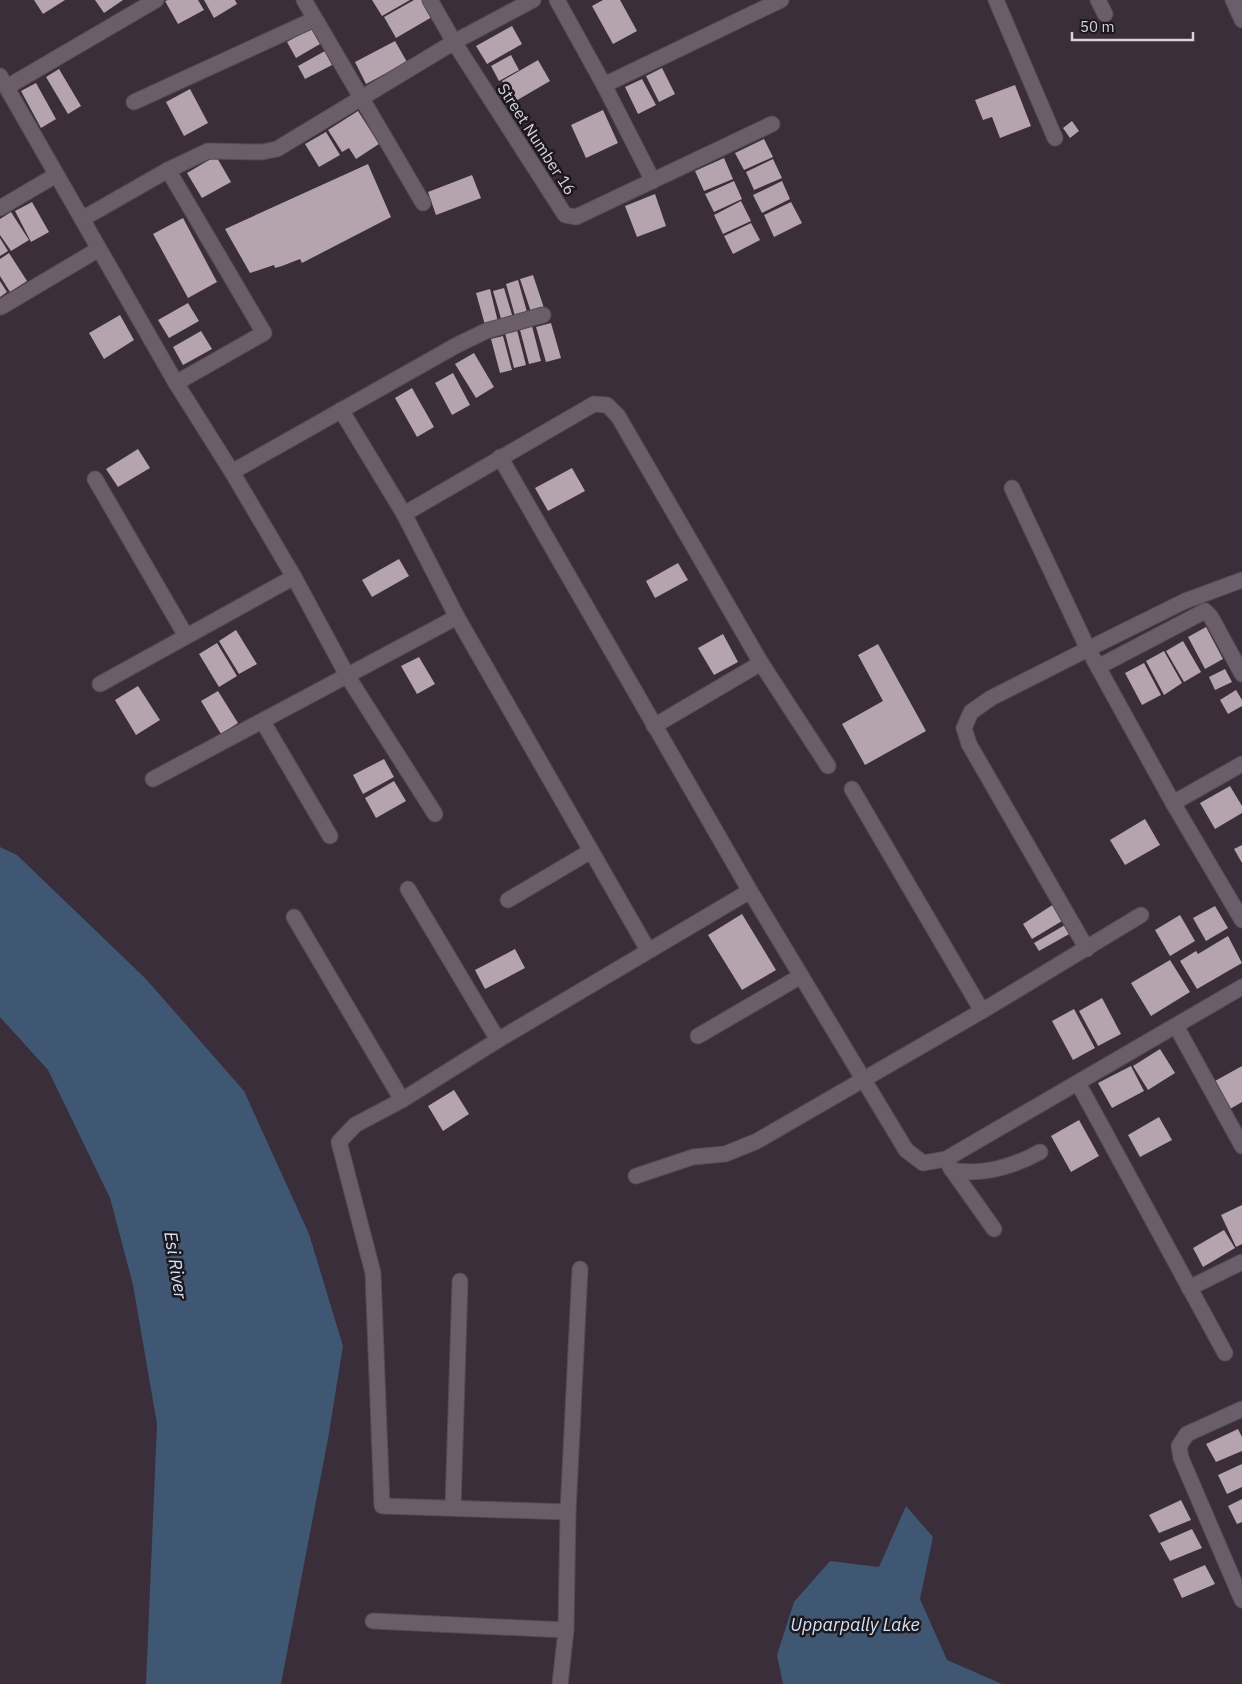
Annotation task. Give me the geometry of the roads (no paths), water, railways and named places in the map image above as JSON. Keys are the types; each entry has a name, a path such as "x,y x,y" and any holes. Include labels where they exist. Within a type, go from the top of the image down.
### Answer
{"street":[{"path":"156,0 3,81 176,383 232,472 294,577 348,677 435,814"},
{"path":"304,0 423,203"},
{"name":"Street Number 16","path":"430,0 454,42 566,216 576,217 652,181"},
{"path":"82,219 168,170 208,151 262,152 276,149 454,42 533,0"},
{"path":"558,0 604,85 652,181 772,124"},
{"path":"604,85 781,0"},
{"path":"996,0 1055,138"},
{"path":"1098,0 1104,14"},
{"path":"134,102 315,19"},
{"path":"168,170 264,333 176,383"},
{"path":"0,208 56,175"},
{"path":"1,307 99,249"},
{"path":"232,472 452,348 486,331 543,315"},
{"path":"404,514 594,404 607,405 618,416 761,663 828,766"},
{"path":"341,410 404,514 457,617 648,950"},
{"path":"500,457 750,891 906,1150 923,1163 949,1164 964,1172 1016,1165 1040,1152"},
{"path":"94,479 186,636"},
{"path":"1012,488 1088,649 1173,803 1242,920"},
{"path":"100,684 294,577"},
{"path":"1086,950 969,744 964,728 971,712 991,698 1185,601 1242,580"},
{"path":"1098,667 1205,610 1211,617 1242,674"},
{"path":"153,779 348,677 457,617"},
{"path":"654,726 761,663"},
{"path":"263,722 330,836"},
{"path":"1173,803 1242,764"},
{"path":"852,788 982,1012"},
{"path":"508,900 591,851"},
{"path":"408,890 498,1040"},
{"path":"568,1512 382,1506 373,1273 339,1142 354,1125 402,1100 498,1040 750,891"},
{"path":"636,1176 693,1157 725,1154 757,1141 982,1012 1141,915"},
{"path":"294,917 402,1100"},
{"path":"698,1036 801,976"},
{"path":"949,1164 1078,1083 1242,987"},
{"path":"1176,1026 1242,1146"},
{"path":"1078,1083 1225,1353"},
{"path":"949,1164 994,1229"},
{"path":"1189,1288 1242,1262"},
{"path":"560,1684 566,1630 568,1512 580,1269"},
{"path":"453,1508 460,1282"},
{"path":"1242,1409 1187,1434 1179,1446 1181,1458 1242,1600"},
{"path":"373,1621 566,1630"}],"water":[{"name":"Esi River","path":"0,847 17,855 146,979 244,1091 309,1234 343,1346 328,1439 281,1684 146,1684 157,1424 133,1285 110,1198 48,1070 0,1017"},
{"name":"Upparpally Lake","path":"906,1506 933,1537 920,1599 947,1660 1002,1684 783,1684 777,1655 794,1602 830,1561 879,1567"}]}
